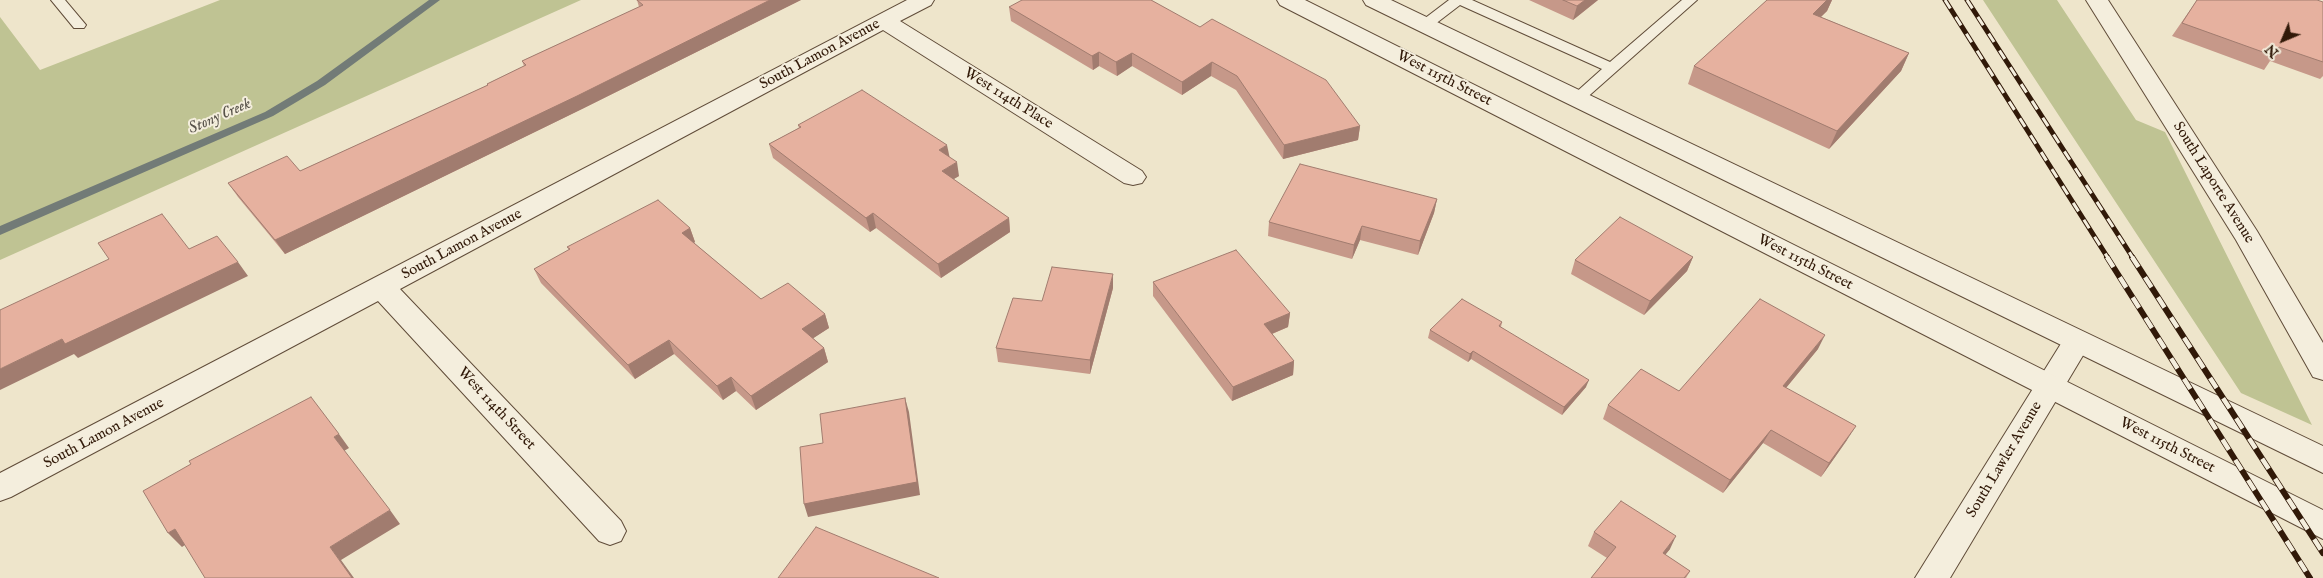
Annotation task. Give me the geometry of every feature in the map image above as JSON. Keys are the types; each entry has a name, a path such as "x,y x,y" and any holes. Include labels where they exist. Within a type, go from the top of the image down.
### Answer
{"street":[{"name":"South Lamon Avenue","path":"0,488 923,0"},
{"name":"West 115th Street","path":"1288,0 2323,525"},
{"path":"1374,0 2323,460"},
{"name":"South Laporte Avenue","path":"2097,0 2248,237 2323,369"},
{"name":"West 114th Place","path":"884,21 1134,177"},
{"name":"West 114th Street","path":"382,287 610,531"},
{"name":"South Lawler Avenue","path":"1932,578 2077,342"}],"lane":[{"path":"58,0 79,25"},
{"path":"1425,25 1459,0 1612,68"},
{"path":"1578,98 1690,0"}],"green space":[{"path":"220,0 581,0 0,260 0,17 40,70"},
{"path":"1983,0 2057,0 2136,120 2165,132 2312,425 2241,393"}],"building":[{"path":"637,0 770,0 577,96 275,240 228,183 287,156 300,171 488,85 526,65 522,61 643,5"},
{"path":"1022,0 1151,0 1200,27 1212,19 1326,80 1360,126 1284,145 1237,76 1212,62 1182,82 1132,53 1116,62 1099,52 1092,56 1009,7"},
{"path":"1563,0 1585,0 1577,6"},
{"path":"1767,0 1827,0 1813,14 1909,53 1837,131 1694,66"},
{"path":"2197,0 2317,0 2323,2 2323,62 2279,47 2274,56 2182,23"},
{"path":"862,90 947,145 939,150 957,162 942,171 1009,218 938,264 873,213 866,218 769,144 801,127 798,125"},
{"path":"1300,164 1437,199 1420,241 1362,226 1354,245 1269,222"},
{"path":"658,200 690,228 682,233 761,299 788,283 825,314 802,329 824,348 751,396 731,377 717,386 669,340 628,365 534,269 570,249 567,247"},
{"path":"162,214 189,249 217,236 238,262 65,344 62,339 0,369 0,310 109,259 98,243"},
{"path":"1620,217 1693,257 1650,301 1575,260"},
{"path":"1236,250 1290,313 1264,324 1294,361 1233,387 1153,282"},
{"path":"1052,267 1113,274 1090,360 996,348 1013,298 1042,301"},
{"path":"1462,299 1502,322 1499,326 1589,380 1564,407 1473,351 1470,354 1430,330"},
{"path":"1760,299 1825,335 1783,386 1856,426 1829,463 1771,430 1730,480 1608,405 1641,369 1679,391"},
{"path":"311,397 339,434 334,437 390,510 330,547 352,578 205,578 175,529 168,533 143,491 191,464 189,461"},
{"path":"905,398 917,482 804,504 800,447 823,443 820,414"},
{"path":"1621,501 1676,536 1663,553 1690,571 1684,578 1591,578 1616,547 1594,532"},
{"path":"816,527 939,578 778,578"}],"waterway":[{"name":"Stony Creek","path":"0,231 269,114 321,83 435,0"}],"railway":[{"path":"1945,0 2108,258"},
{"path":"1967,0 2133,258"},
{"path":"2107,257 2310,578"},
{"path":"2132,257 2323,553"}]}
